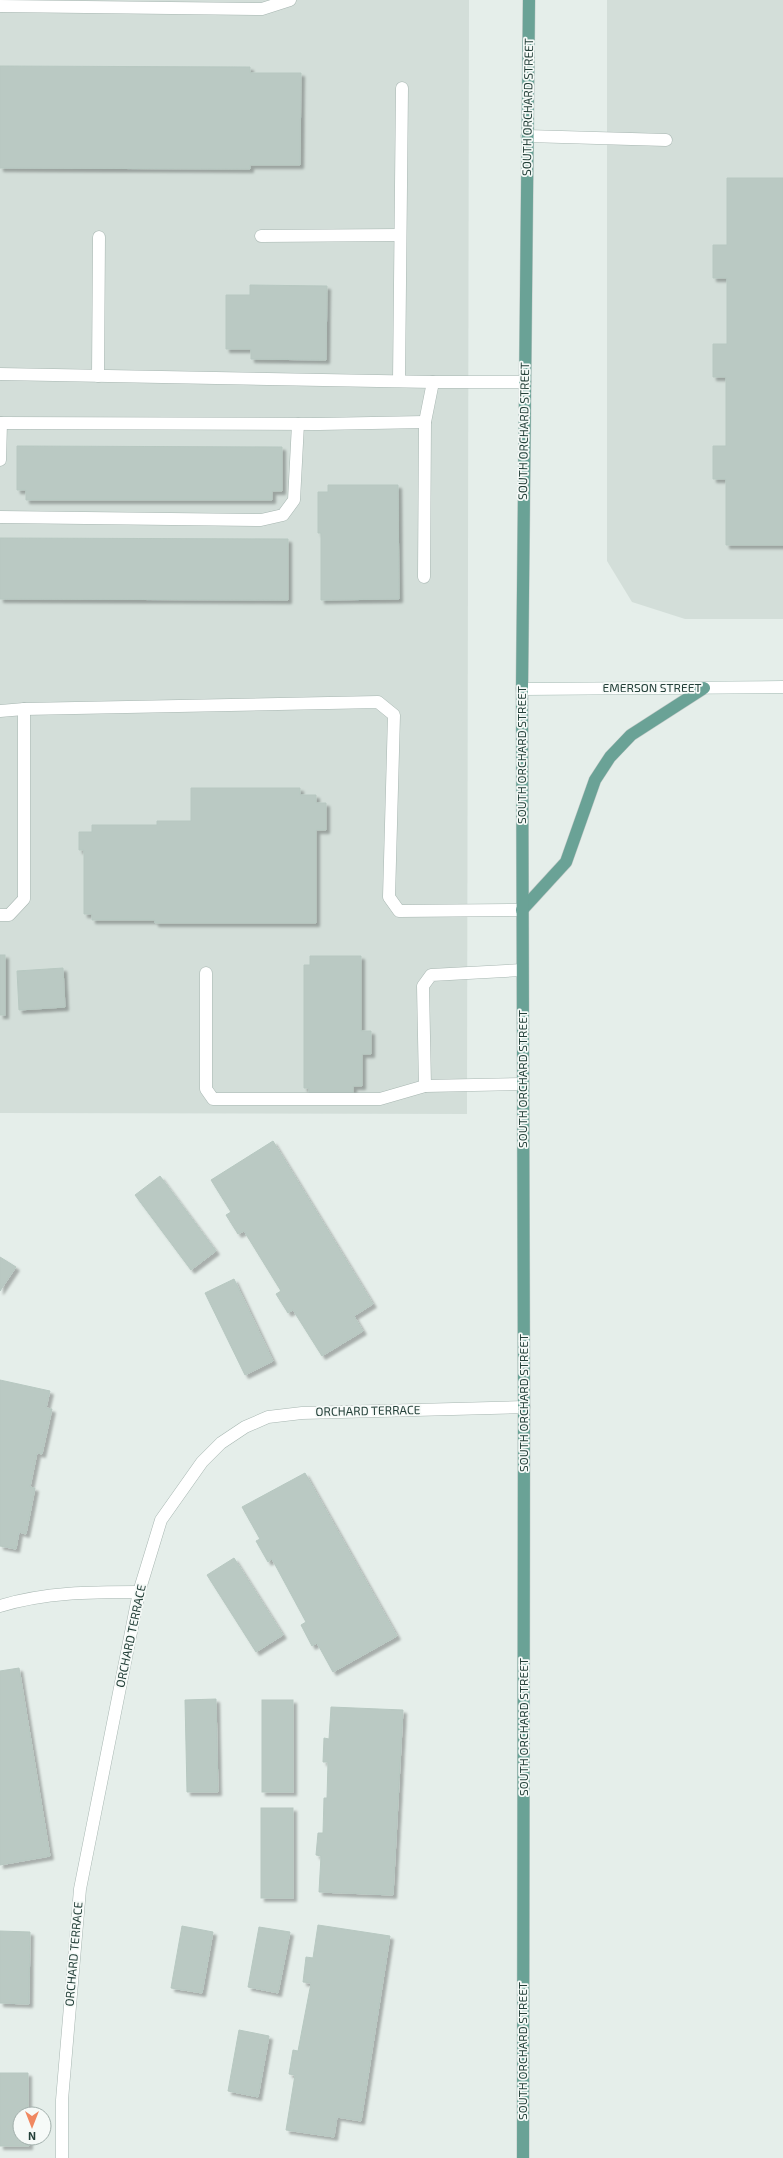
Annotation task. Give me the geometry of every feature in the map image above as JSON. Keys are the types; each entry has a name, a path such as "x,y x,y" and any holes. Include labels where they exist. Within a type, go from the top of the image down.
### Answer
{"main road":[{"name":"SOUTH ORCHARD STREET","path":"523,2158 524,1407 522,689 529,0"},
{"path":"522,910 566,862 595,780 610,758 631,735 704,688"}],"street":[{"path":"0,6 60,3 164,4 262,9 283,1"},
{"path":"399,381 402,88"},
{"path":"528,136 666,140"},
{"path":"261,236 400,236"},
{"path":"98,376 99,237"},
{"path":"0,374 433,382 525,382"},
{"path":"424,577 425,422 433,382"},
{"path":"0,460 1,423 298,424 425,422"},
{"path":"0,517 261,520 284,515 294,500 298,424"},
{"name":"EMERSON STREET","path":"522,689 783,687"},
{"path":"0,711 24,709 378,702 394,715 389,897 399,911 522,910"},
{"path":"0,915 9,915 24,899 24,709"},
{"path":"425,1086 423,986 431,975 522,970"},
{"path":"206,973 206,1089 213,1098 380,1098 425,1086 523,1084"},
{"name":"ORCHARD TERRACE","path":"62,2158 62,2100 80,1889 139,1592 162,1520 202,1462 221,1443 245,1427 268,1417 302,1413 524,1407"},
{"path":"0,1606 22,1599 60,1593 139,1592"}],"shaded area":[{"path":"0,0 469,0 467,1114 0,1113"},
{"path":"607,0 783,0 783,619 685,619 632,602 607,561"}],"building":[{"path":"0,66 250,67 250,73 301,73 300,165 250,165 250,169 0,168"},
{"path":"727,178 783,178 783,545 726,545 726,479 713,479 713,446 726,446 726,377 713,377 713,344 727,344 727,278 713,278 713,245 727,245"},
{"path":"250,285 327,286 326,360 251,359 251,349 226,349 226,295 250,295"},
{"path":"17,446 282,447 282,491 272,491 272,500 26,500 26,490 17,490"},
{"path":"328,485 398,485 399,599 321,600 321,533 318,533 318,492 328,492"},
{"path":"0,538 288,539 288,600 0,599"},
{"path":"191,788 300,788 300,795 316,795 316,803 326,803 326,830 316,830 316,923 155,923 155,920 92,920 92,914 84,914 84,850 79,850 79,832 92,832 92,825 157,825 157,821 191,821"},
{"path":"0,955 5,955 5,1015 0,1015"},
{"path":"310,956 361,956 361,1031 371,1031 371,1054 362,1054 362,1086 353,1086 353,1093 309,1093 309,1088 304,1088 304,965 310,965"},
{"path":"63,968 65,1007 19,1010 17,971"},
{"path":"273,1141 373,1304 354,1316 363,1331 322,1356 293,1310 288,1313 276,1294 281,1291 244,1231 238,1234 226,1215 231,1212 211,1180"},
{"path":"160,1176 216,1251 191,1270 135,1195"},
{"path":"0,1257 16,1267 0,1291"},
{"path":"234,1279 273,1361 245,1375 205,1293"},
{"path":"0,1380 50,1391 46,1408 52,1409 42,1454 37,1453 30,1487 35,1488 26,1534 19,1532 16,1549 0,1546"},
{"path":"305,1473 397,1636 333,1672 317,1643 312,1646 301,1625 306,1622 272,1559 268,1562 256,1541 260,1539 242,1507"},
{"path":"234,1558 283,1635 256,1652 207,1575"},
{"path":"19,1668 50,1856 0,1865 0,1671"},
{"path":"216,1699 218,1792 187,1792 185,1700"},
{"path":"262,1700 293,1700 293,1792 262,1792"},
{"path":"331,1707 403,1710 393,1895 319,1892 321,1856 316,1855 318,1833 323,1833 324,1798 327,1798 328,1762 323,1762 324,1738 329,1739"},
{"path":"261,1808 293,1808 293,1898 261,1898"},
{"path":"318,1925 390,1936 361,2121 337,2117 334,2137 286,2130 295,2075 289,2074 293,2050 298,2051 311,1983 303,1982 306,1957 313,1958"},
{"path":"182,1926 213,1932 202,1993 171,1988"},
{"path":"259,1927 290,1932 278,1993 248,1987"},
{"path":"0,1931 30,1932 29,2004 0,2003"},
{"path":"239,2030 269,2036 258,2097 228,2091"},
{"path":"0,2073 28,2073 28,2106 12,2106 12,2146 0,2146"}]}
